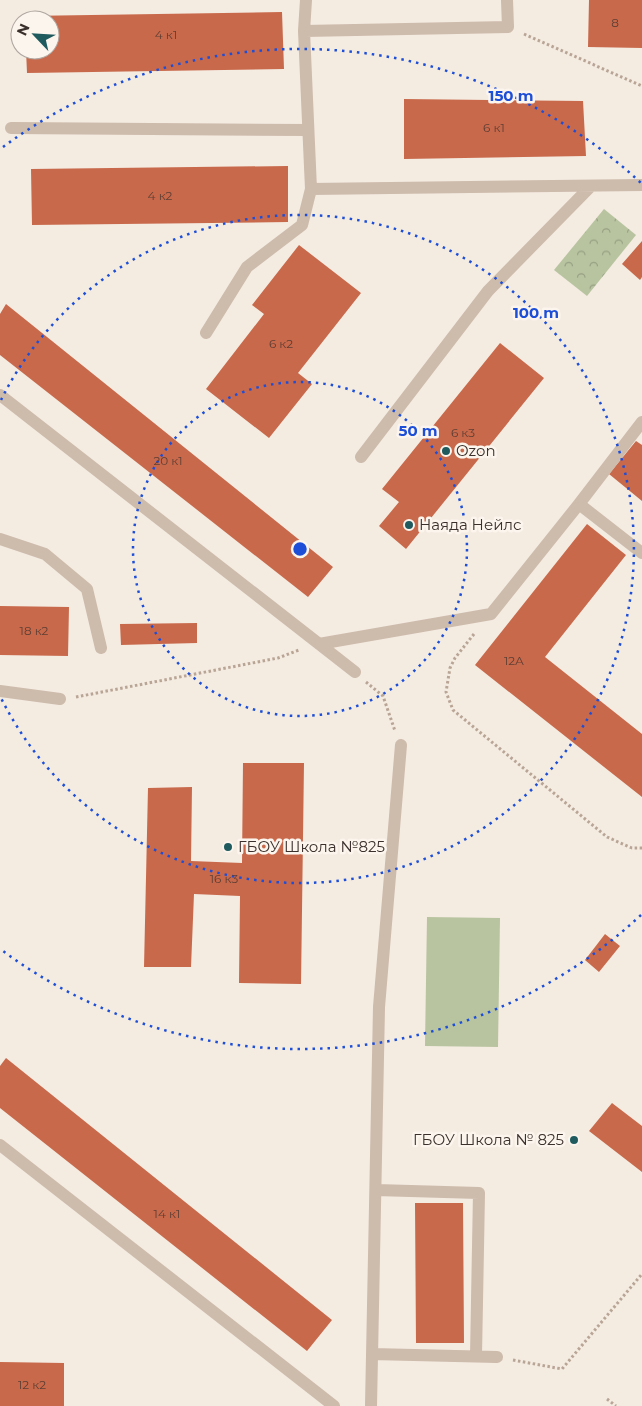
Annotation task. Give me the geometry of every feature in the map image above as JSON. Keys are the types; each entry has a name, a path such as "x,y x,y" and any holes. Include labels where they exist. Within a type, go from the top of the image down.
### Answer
{"lane":[{"path":"206,333 247,267 302,225 312,189 304,31 306,0"},
{"path":"304,31 508,27 507,0"},
{"path":"11,128 308,130"},
{"path":"312,189 642,185"},
{"path":"361,457 488,291 591,186"},
{"path":"0,395 355,672"},
{"path":"319,644 490,614 579,504 642,422"},
{"path":"579,504 642,553"},
{"path":"0,539 45,554 87,589 101,648"},
{"path":"0,691 60,699"},
{"path":"372,1406 379,1007 401,746"},
{"path":"0,1145 334,1406"},
{"path":"376,1190 479,1193 476,1356"},
{"path":"372,1354 497,1356"}],"path":[{"path":"508,27 642,86"},
{"path":"490,614 455,658 450,668 446,692 453,710 607,837 632,848 642,848"},
{"path":"60,699 278,658 319,644"},
{"path":"355,672 383,696 401,746"},
{"path":"497,1356 562,1370 642,1274"},
{"path":"607,1399 616,1406"}],"green space":[{"path":"604,209 636,235 587,296 554,270"},
{"path":"427,917 500,918 498,1047 425,1046"}],"building":[{"path":"589,0 642,0 642,48 588,47"},
{"path":"282,12 284,69 27,73 26,60 60,60 60,15"},
{"path":"404,99 583,101 586,156 404,159"},
{"path":"288,166 288,222 32,225 31,169"},
{"path":"642,241 642,277 640,280 622,264"},
{"path":"299,245 361,293 298,373 312,384 269,438 206,389 264,314 252,305"},
{"path":"6,304 333,567 308,597 0,355 0,314"},
{"path":"500,343 544,378 406,549 379,526 399,502 382,489"},
{"path":"636,441 642,445 642,501 609,474"},
{"path":"587,524 626,555 545,657 642,734 642,797 475,665"},
{"path":"0,606 69,607 68,656 0,655"},
{"path":"197,623 197,643 121,645 120,624"},
{"path":"243,763 304,763 301,984 239,983 240,896 194,894 191,967 144,967 148,788 192,787 191,861 242,863"},
{"path":"605,934 620,946 599,972 585,960"},
{"path":"6,1058 332,1320 307,1351 0,1108 0,1066"},
{"path":"612,1103 642,1126 642,1172 589,1131"},
{"path":"415,1203 463,1203 464,1343 416,1343"},
{"path":"0,1362 64,1363 64,1406 0,1406"}],"place":[{"name":"Ozon","path":"446,451"},
{"name":"Наяда Нейлс","path":"409,525"},
{"name":"ГБОУ Школа №825","path":"228,847"},
{"name":"ГБОУ Школа № 825","path":"574,1140"}]}
